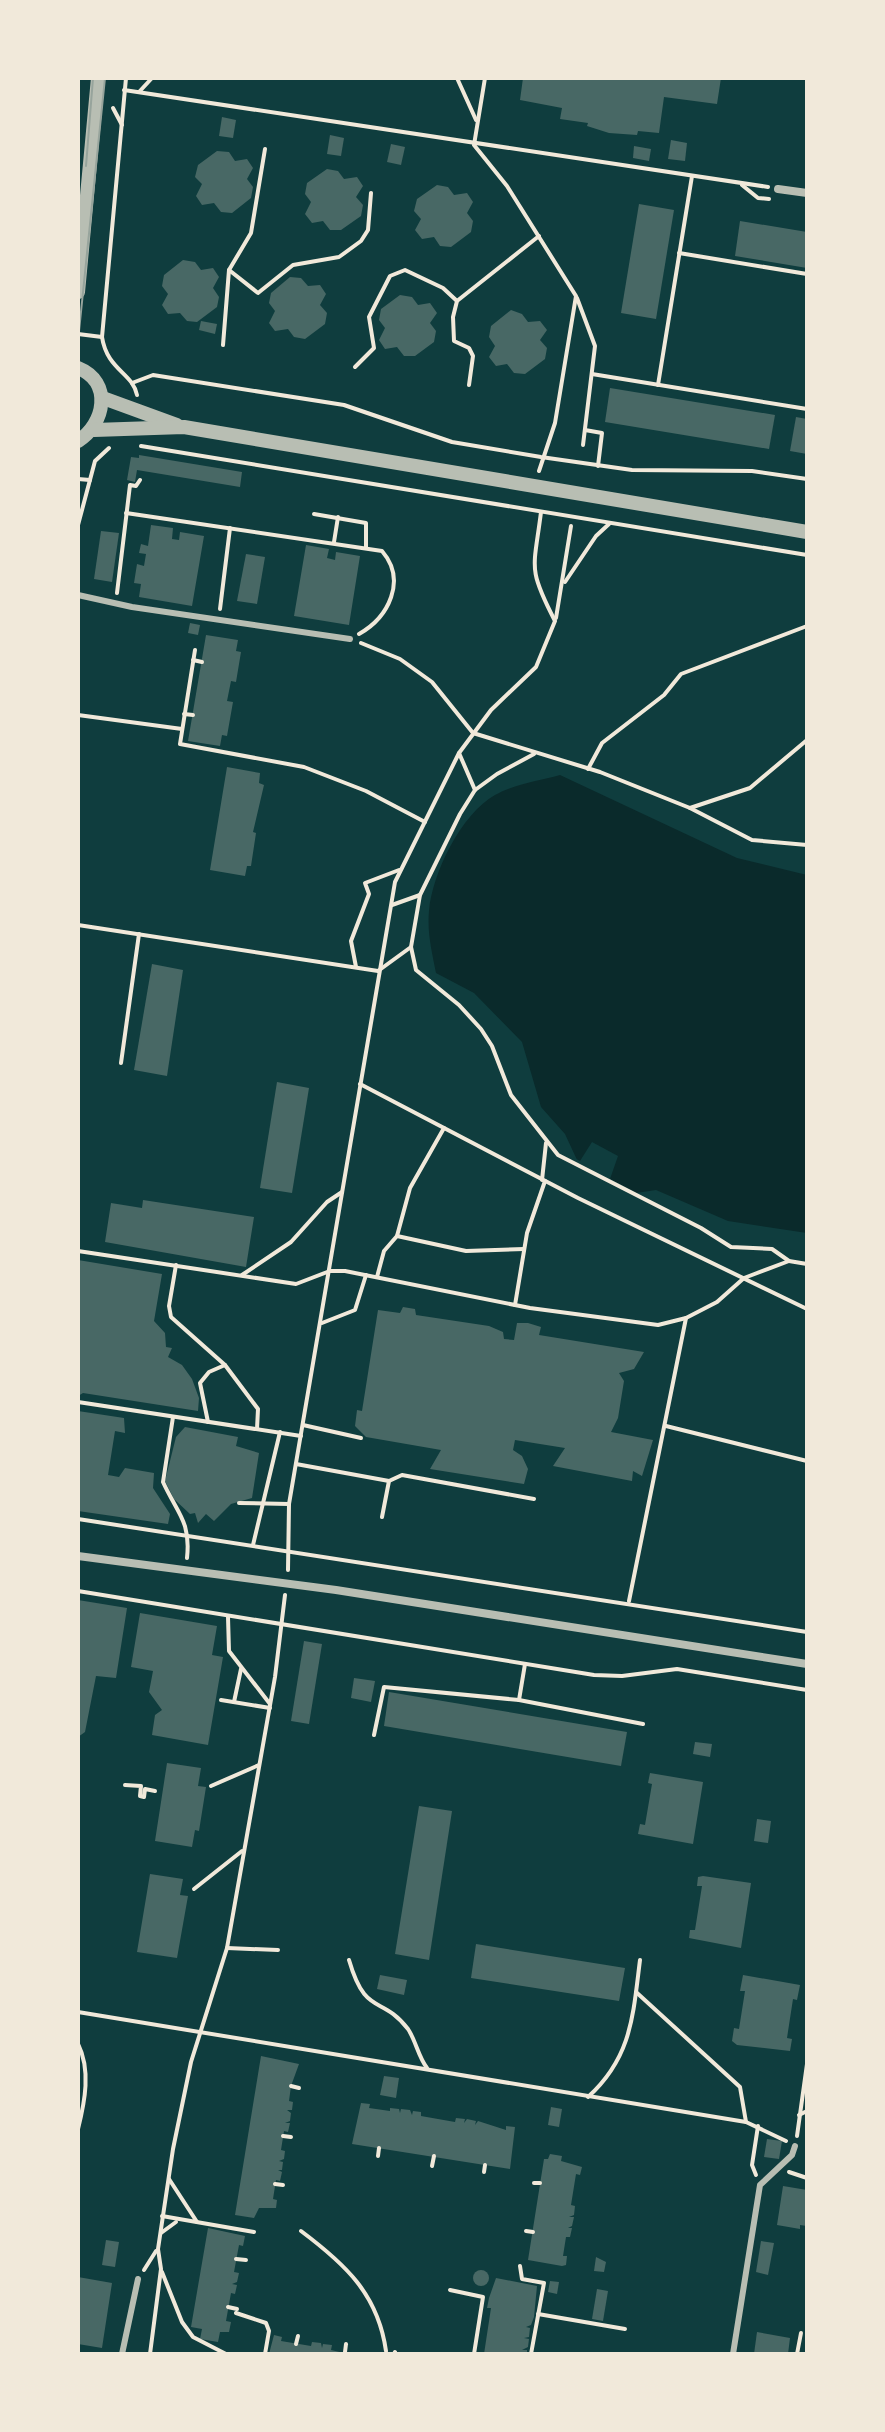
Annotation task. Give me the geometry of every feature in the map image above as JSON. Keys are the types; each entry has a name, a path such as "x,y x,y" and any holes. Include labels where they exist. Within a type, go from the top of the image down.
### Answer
{"street":[{"path":"78,292 98,78"},
{"path":"778,189 807,193"},
{"path":"78,368 97,383 103,398 94,430"},
{"path":"103,398 184,427 807,532"},
{"path":"78,441 94,430 184,427"},
{"path":"78,1556 287,1584 807,1664"}],"lane":[{"path":"78,595 350,639"},
{"path":"733,2354 760,2185 792,2155 795,2146"},
{"path":"122,2354 138,2279"}],"path":[{"path":"78,334 102,337 126,78"},
{"path":"139,92 152,78"},
{"path":"457,78 478,122"},
{"path":"485,78 474,145 539,236 576,296 595,346 583,445"},
{"path":"124,90 778,189"},
{"path":"112,106 122,125"},
{"path":"223,345 229,270 251,233 265,149"},
{"path":"658,385 692,176"},
{"path":"229,270 258,293 293,265 339,257 361,241 368,230 371,193"},
{"path":"469,385 473,356 469,348 454,341 451,335 457,301 539,236"},
{"path":"679,253 807,274"},
{"path":"355,367 374,348 369,317 390,276 405,270 443,288 457,301"},
{"path":"534,510 541,457 555,423 576,296"},
{"path":"592,374 807,409"},
{"path":"132,383 153,375 344,405 452,442 598,466 632,470 772,473 807,479"},
{"path":"585,430 602,433 598,466"},
{"path":"127,445 807,555"},
{"path":"78,479 90,480 78,525"},
{"path":"116,601 130,485 136,486 140,480"},
{"path":"541,512 532,567 535,582 555,621"},
{"path":"126,513 382,551 389,559 394,580 392,593 381,618 350,639"},
{"path":"314,514 366,523 366,547"},
{"path":"334,542 338,517"},
{"path":"562,587 596,536 609,524"},
{"path":"226,2354 193,2337 182,2322 161,2269 158,2249 168,2177 191,2062 227,1948 270,1706 291,1550 289,1504 390,905 401,869 459,753 491,710 536,667 555,621 571,526"},
{"path":"219,619 230,528"},
{"path":"587,769 602,743 664,695 681,674 807,626"},
{"path":"350,639 400,659 432,682 473,733 587,769 690,808 752,840 807,845"},
{"path":"195,650 180,744 304,767 366,791 425,822"},
{"path":"193,660 202,662"},
{"path":"184,714 193,715"},
{"path":"78,715 182,729"},
{"path":"690,808 750,788 807,740"},
{"path":"459,753 475,790"},
{"path":"534,754 475,790 420,895 411,947 416,970 459,1005 481,1029 492,1046 511,1095 558,1155 701,1228 731,1247 772,1249 789,1261 807,1264"},
{"path":"356,967 351,941 369,894 365,883 401,869"},
{"path":"390,905 420,895"},
{"path":"78,925 378,971 411,947"},
{"path":"121,1063 139,934"},
{"path":"360,1084 544,1180 807,1309"},
{"path":"377,1277 384,1251 397,1236 410,1188 444,1128"},
{"path":"515,1305 524,1249 544,1180 546,1143"},
{"path":"240,1276 291,1242 327,1202 342,1192"},
{"path":"397,1236 466,1251 524,1249"},
{"path":"78,1251 296,1284 330,1271 366,1275 515,1305 658,1325 686,1318 717,1302 744,1278 789,1261"},
{"path":"176,1265 169,1306 171,1317 225,1365 258,1409 257,1429"},
{"path":"321,1323 355,1310 362,1298 366,1275"},
{"path":"629,1601 686,1318"},
{"path":"208,1422 200,1383 209,1372 225,1365"},
{"path":"78,1402 301,1436"},
{"path":"173,1417 163,1482 182,1513 190,1535 185,1572"},
{"path":"303,1425 361,1438"},
{"path":"666,1426 807,1461"},
{"path":"253,1545 280,1432"},
{"path":"296,1464 389,1481 402,1475 534,1499"},
{"path":"382,1517 389,1481"},
{"path":"239,1503 289,1504"},
{"path":"78,1519 629,1601 807,1632"},
{"path":"78,1591 525,1664 608,1675 677,1669 807,1690"},
{"path":"228,1616 229,1651 270,1706"},
{"path":"519,1700 525,1664"},
{"path":"234,1702 241,1667"},
{"path":"374,1735 384,1687 519,1700 643,1724"},
{"path":"221,1700 270,1706"},
{"path":"211,1786 259,1765"},
{"path":"125,1785 141,1786 140,1796 144,1797 145,1789 155,1791"},
{"path":"194,1889 244,1850"},
{"path":"227,1948 278,1950"},
{"path":"349,1960 357,1988 370,2003 392,2013 409,2031 418,2056 429,2070"},
{"path":"588,2097 604,2083 628,2044 640,1960"},
{"path":"636,1992 740,2087 746,2122"},
{"path":"78,2012 746,2122 795,2146 807,2064"},
{"path":"78,2044 86,2061 78,2129"},
{"path":"291,2086 299,2088"},
{"path":"799,2115 807,2111"},
{"path":"758,2126 752,2165 760,2185"},
{"path":"283,2136 291,2137"},
{"path":"378,2156 379,2148"},
{"path":"432,2166 434,2156"},
{"path":"484,2172 485,2165"},
{"path":"168,2177 199,2224"},
{"path":"275,2184 283,2185"},
{"path":"162,2216 254,2232"},
{"path":"160,2234 173,2222 183,2220"},
{"path":"301,2231 339,2260 375,2304 386,2351"},
{"path":"526,2231 533,2232"},
{"path":"138,2279 158,2249"},
{"path":"236,2259 246,2260"},
{"path":"520,2266 522,2279 544,2283 531,2354"},
{"path":"151,2351 161,2269"},
{"path":"450,2290 492,2298"},
{"path":"474,2354 483,2297"},
{"path":"529,2305 539,2307"},
{"path":"228,2307 266,2323 269,2331 265,2354"},
{"path":"538,2314 625,2329"},
{"path":"797,2354 801,2333"},
{"path":"296,2344 298,2336"},
{"path":"345,2352 346,2344"}],"water":[{"path":"560,775 737,858 807,875 807,1233 728,1221 656,1190 636,1193 578,1162 565,1134 541,1107 522,1042 474,993 436,973 429,927 431,896 442,863 460,830 483,804 502,791"}],"pier":[{"path":"592,1142 618,1156 610,1179 633,1191 630,1194 574,1163 573,1157 580,1161"}],"building":[{"path":"523,78 721,78 717,104 664,97 659,133 638,131 637,135 609,133 587,126 588,123 560,119 562,108 520,100"},
{"path":"222,117 236,120 233,138 219,136"},
{"path":"330,135 344,138 341,156 327,154"},
{"path":"671,140 687,143 685,161 668,159"},
{"path":"391,144 405,147 401,165 387,162"},
{"path":"634,146 651,149 649,161 633,158"},
{"path":"217,151 229,152 235,161 247,159 253,168 247,179 253,187 251,198 232,213 221,212 214,203 202,205 196,196 202,184 195,177 198,165"},
{"path":"327,169 338,171 344,179 357,177 363,186 356,197 363,205 361,216 341,230 330,230 323,221 312,223 305,214 311,202 305,194 307,183"},
{"path":"437,185 448,187 454,195 467,193 473,202 467,213 473,221 471,232 451,247 440,246 434,237 422,239 415,230 421,219 414,211 417,199"},
{"path":"639,204 674,210 656,319 621,313"},
{"path":"740,221 807,232 807,268 735,256"},
{"path":"183,260 195,262 201,270 213,268 219,277 213,288 219,297 217,307 197,322 187,321 180,313 168,314 162,305 168,294 162,286 164,275"},
{"path":"290,277 301,278 308,286 320,285 326,294 320,305 327,313 325,324 305,339 294,337 288,329 275,331 269,323 275,311 269,303 271,293"},
{"path":"400,295 412,297 418,305 430,303 437,313 430,323 436,331 434,342 415,356 404,356 397,347 385,349 379,340 385,328 379,320 381,309"},
{"path":"511,310 522,314 528,322 540,321 547,330 540,340 547,348 545,359 525,374 514,373 507,364 496,366 489,357 495,346 489,337 491,326"},
{"path":"201,321 217,324 215,334 199,330"},
{"path":"610,388 775,415 769,449 605,422"},
{"path":"796,417 807,419 807,454 790,451"},
{"path":"139,455 242,472 240,487 137,470 135,482 127,480 131,457 139,458"},
{"path":"151,525 173,528 172,539 179,540 180,532 204,536 192,606 139,597 141,584 134,583 137,564 144,566 146,554 139,553 141,544 148,546"},
{"path":"101,531 119,533 112,582 94,579"},
{"path":"306,545 329,549 327,558 335,560 336,552 360,556 349,625 294,616"},
{"path":"246,554 265,557 257,604 237,601"},
{"path":"190,623 200,625 198,635 188,633"},
{"path":"206,635 238,640 236,651 241,652 236,682 231,681 227,701 233,702 227,736 222,735 220,746 188,741"},
{"path":"227,767 260,773 259,783 264,785 253,832 256,833 251,866 247,866 245,876 210,870"},
{"path":"152,964 183,970 167,1076 134,1070"},
{"path":"277,1082 309,1088 292,1193 260,1188"},
{"path":"143,1200 254,1217 246,1267 105,1242 111,1203 142,1208"},
{"path":"78,1260 162,1274 154,1321 165,1333 166,1347 172,1348 168,1357 182,1365 192,1379 199,1398 198,1411 83,1393 78,1396"},
{"path":"403,1307 415,1309 416,1315 489,1326 503,1332 504,1339 514,1340 517,1323 528,1323 541,1327 539,1335 644,1352 634,1369 619,1373 624,1381 618,1418 611,1432 653,1440 642,1476 633,1471 632,1481 553,1466 565,1448 515,1440 513,1450 522,1456 528,1469 524,1484 430,1469 441,1450 366,1437 355,1426 357,1410 362,1411 378,1310 400,1313"},
{"path":"78,1411 124,1418 125,1433 115,1431 108,1475 119,1477 125,1468 154,1473 153,1488 170,1514 168,1524 78,1511"},
{"path":"185,1427 238,1437 236,1446 259,1453 252,1498 231,1504 214,1521 206,1514 198,1523 195,1513 190,1514 174,1499 165,1481 176,1437"},
{"path":"78,1600 127,1608 116,1678 96,1676 85,1732 78,1737"},
{"path":"140,1613 217,1626 212,1655 223,1657 208,1745 152,1735 155,1715 162,1710 149,1692 153,1671 131,1667"},
{"path":"304,1641 322,1644 309,1724 291,1721"},
{"path":"354,1678 375,1681 371,1702 351,1698"},
{"path":"389,1692 627,1732 621,1766 384,1726"},
{"path":"695,1742 712,1744 710,1757 693,1754"},
{"path":"167,1763 201,1768 198,1786 206,1787 199,1831 195,1830 192,1847 155,1841"},
{"path":"650,1773 703,1782 693,1844 638,1834 640,1824 645,1825 652,1784 648,1783"},
{"path":"419,1806 452,1811 429,1960 395,1954"},
{"path":"757,1819 771,1821 768,1843 754,1841"},
{"path":"150,1874 183,1879 180,1895 188,1896 177,1958 137,1952"},
{"path":"698,1877 751,1883 741,1948 689,1938 690,1930 695,1930 702,1886 697,1886"},
{"path":"476,1944 625,1968 619,2001 471,1978"},
{"path":"380,1975 407,1980 404,1995 377,1989"},
{"path":"743,1975 800,1985 797,2000 793,1999 787,2038 792,2039 790,2051 737,2045 732,2041 734,2028 739,2029 745,1991 740,1991"},
{"path":"261,2056 299,2064 291,2086 289,2101 293,2102 292,2110 287,2110 291,2113 290,2121 285,2123 290,2123 288,2132 284,2131 281,2150 285,2151 284,2159 279,2161 283,2162 282,2170 278,2170 282,2172 280,2181 276,2180 273,2199 277,2200 276,2208 259,2208 254,2218 235,2215"},
{"path":"384,2076 399,2078 396,2098 380,2095"},
{"path":"361,2103 370,2104 369,2108 399,2109 400,2113 401,2109 410,2110 412,2115 413,2111 421,2112 421,2116 455,2122 456,2118 465,2119 464,2123 467,2119 476,2121 475,2125 478,2121 506,2130 506,2126 515,2127 510,2169 352,2144"},
{"path":"551,2107 562,2109 559,2127 548,2125"},
{"path":"767,2139 782,2141 779,2159 764,2157"},
{"path":"550,2154 562,2156 561,2161 582,2167 580,2175 576,2174 571,2205 575,2206 574,2215 569,2217 574,2217 572,2226 568,2228 572,2228 570,2237 566,2237 563,2256 567,2256 566,2265 562,2266 528,2260 544,2159 548,2159"},
{"path":"783,2186 807,2190 807,2226 800,2225 800,2229 777,2225"},
{"path":"208,2228 245,2236 243,2246 239,2245 234,2272 239,2273 237,2282 232,2284 237,2285 235,2294 231,2293 226,2321 231,2322 229,2332 220,2332 218,2342 200,2339 202,2329 191,2327"},
{"path":"106,2240 119,2242 115,2267 102,2265"},
{"path":"761,2241 774,2243 768,2275 756,2272"},
{"path":"596,2257 606,2262 604,2272 594,2271"},
{"path":"481,2270 487,2272 487,2284 481,2286 475,2284 473,2278 475,2272"},
{"path":"78,2277 112,2283 102,2348 78,2344"},
{"path":"496,2278 537,2286 534,2317 531,2325 526,2327 530,2328 529,2337 524,2338 529,2339 528,2347 522,2350 527,2350 527,2354 484,2354 491,2308 487,2308"},
{"path":"550,2281 559,2282 557,2294 548,2292"},
{"path":"597,2289 608,2291 603,2321 592,2319"},
{"path":"757,2332 790,2338 788,2354 754,2354"},
{"path":"274,2335 282,2337 281,2341 311,2346 312,2342 321,2343 322,2348 323,2344 332,2345 331,2350 348,2354 269,2354"}],"tram line":[{"path":"86,166 93,78"},
{"path":"78,341 105,78"}]}
